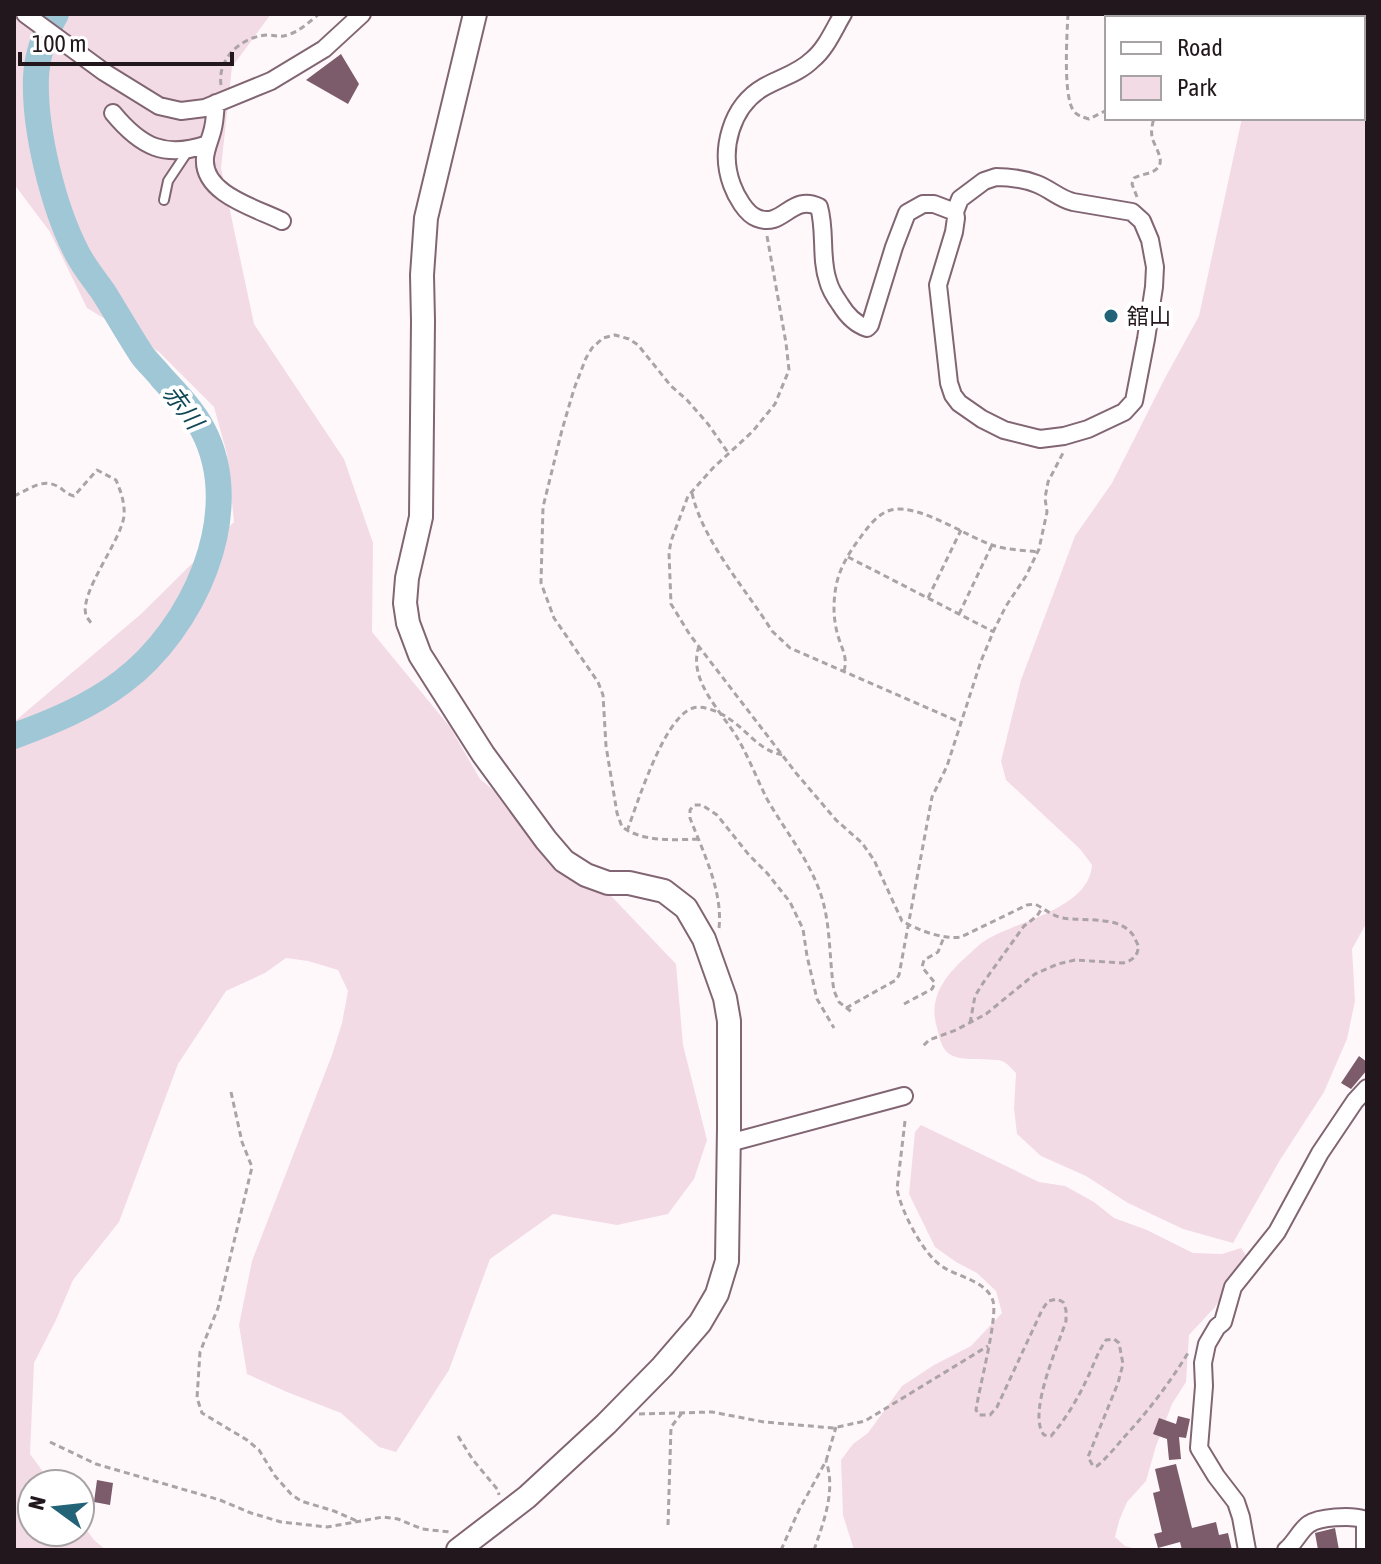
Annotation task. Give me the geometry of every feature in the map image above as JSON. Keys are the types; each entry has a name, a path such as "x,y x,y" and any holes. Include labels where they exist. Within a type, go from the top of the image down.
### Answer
{"street":[{"path":"25,14 104,72 159,106 181,111 196,110 271,81 324,49 362,14"},
{"path":"466,1544 527,1497 662,1367 700,1323 717,1294 727,1261 729,1143 729,1021 725,998 705,942 686,908 664,891 629,883 608,883 586,875 564,861 483,754 420,655 408,623 405,603 407,578 421,517 422,275 426,218 475,14"},
{"path":"843,14 814,59 754,93 741,109 731,126 727,145 731,182 755,218 773,220 803,202 819,207 829,284 845,313 867,328 907,213 923,204 934,204 955,212"},
{"path":"221,101 204,161 206,172 217,187 238,202 282,221"},
{"path":"113,113 146,144 169,151 188,151 208,144"},
{"path":"1007,177 1037,184 1065,200 1132,212 1140,219 1150,240 1155,267 1134,401 1124,412 1074,433 1040,439 1004,430 959,403 949,383 938,285 954,232 955,212 960,199 984,181 1007,177"},
{"path":"1247,1550 1236,1502 1199,1448 1203,1363 1207,1344 1223,1322 1233,1287 1277,1232 1320,1153 1367,1088"},
{"path":"729,1143 904,1096"},
{"path":"1286,1550 1308,1525 1356,1517 1363,1519 1365,1524 1365,1550"}],"lane":[{"path":"164,200 168,181 188,151"}],"path":[{"path":"221,101 220,74 224,60 241,43 270,35 282,37 295,32 319,14"},
{"path":"1068,14 1069,101 1080,117 1089,119 1105,111"},
{"path":"1140,219 1142,210 1132,184 1134,178 1155,171 1160,165 1160,156 1152,137 1153,120"},
{"path":"764,220 789,370 775,404 753,431 688,496 669,553 671,604 690,635 783,755 836,820 862,843 879,870 902,921 951,939 1035,904 1063,918 1122,925 1133,932 1139,946 1136,956 1129,962 1075,960 1035,974 970,1023 929,1040 923,1046"},
{"path":"698,839 659,839 640,836 622,827 606,746 603,695 598,682 554,618 541,583 543,507 574,389 586,358 603,338 615,335 638,345 671,386 708,424 729,454"},
{"path":"846,1008 896,980 902,963 932,797 947,766 981,661 1006,606 1038,552 1045,527 1048,482 1074,433"},
{"path":"14,496 44,483 52,483 74,496 97,470 116,480 125,506 124,520 85,606 86,616 93,625"},
{"path":"692,492 698,515 713,542 772,631 790,648 962,723"},
{"path":"844,671 847,662 834,614 838,578 848,556 882,514 906,510 937,519 992,545 1038,552"},
{"path":"928,598 961,530"},
{"path":"959,614 992,545"},
{"path":"848,556 994,632"},
{"path":"699,646 697,653 702,683 810,867 826,914 834,991 839,1002 853,1013"},
{"path":"627,831 664,739 691,708 702,707 727,716 750,738 773,754 783,755"},
{"path":"705,942 717,934 721,910 709,865 690,818 694,805 702,805 717,815 790,902 803,929 817,999 834,1028"},
{"path":"970,1023 975,996 983,983 1024,926 1042,908"},
{"path":"904,1004 932,989 935,983 922,967 924,960 938,952 944,937"},
{"path":"231,1092 242,1142 252,1167 218,1308 200,1352 197,1398 202,1413 259,1450 291,1494 301,1501 357,1521"},
{"path":"905,1121 898,1173 899,1198 917,1235 931,1257 942,1267 987,1290 993,1300 991,1332 976,1410 979,1415 990,1415 997,1407 1048,1301 1057,1299 1063,1302 1066,1321 1044,1386 1039,1415 1039,1429 1044,1435 1051,1436 1069,1412 1106,1340 1114,1339 1119,1343 1123,1364 1088,1457 1093,1466 1097,1466 1140,1420 1191,1349"},
{"path":"619,1410 641,1415 712,1412 764,1422 836,1427 865,1421 988,1346"},
{"path":"668,1525 671,1427 683,1413"},
{"path":"781,1550 826,1461 836,1427"},
{"path":"458,1436 498,1490 499,1502 494,1522"},
{"path":"50,1442 96,1464 220,1500 281,1522 327,1527 383,1517 398,1519 422,1529 449,1532 466,1544"},
{"path":"814,1550 830,1491 831,1475 826,1461"}],"green space":[{"path":"16,14 271,14 232,67 221,168 254,324 344,459 373,543 372,632 450,727 480,779 572,855 676,964 683,1045 707,1140 694,1179 668,1214 617,1225 553,1214 490,1259 449,1370 396,1452 379,1447 341,1413 247,1374 239,1325 252,1261 332,1055 348,991 338,970 286,958 265,973 226,991 178,1064 119,1222 73,1280 34,1363 30,1454 40,1468 16,1468 16,1548 96,1548 96,1542 106,1550 14,1550 14,722 141,614 234,522 227,454 214,407 159,352 87,308 50,232 14,184"},
{"path":"1367,14 1367,922 1352,949 1355,1001 1347,1039 1324,1092 1280,1160 1233,1243 1183,1229 1128,1203 1086,1176 1041,1156 1017,1134 1014,1108 1016,1073 1002,1061 960,1058 948,1053 940,1040 935,1004 941,986 978,946 1065,903 1079,893 1088,880 1092,865 1080,849 1006,780 1001,761 1021,680 1075,536 1112,483 1199,316 1242,120 1365,120 1365,16 1279,16"},
{"path":"921,1125 1039,1182 1065,1186 1094,1202 1114,1218 1193,1253 1222,1254 1241,1248 1247,1257 1215,1307 1189,1335 1186,1382 1172,1404 1146,1481 1127,1502 1119,1521 1115,1537 1125,1546 1140,1550 854,1550 843,1515 841,1460 853,1444 868,1433 902,1386 971,1346 1002,1313 996,1291 977,1273 935,1247 909,1194 915,1132"}],"building":[{"path":"341,54 359,84 348,104 306,80"},
{"path":"1359,1056 1367,1062 1367,1070 1351,1089 1341,1083"},
{"path":"1178,1416 1190,1419 1186,1438 1179,1437 1181,1459 1169,1460 1167,1439 1153,1434 1159,1418 1176,1424"},
{"path":"1176,1464 1192,1528 1216,1522 1219,1535 1228,1533 1232,1550 1182,1550 1180,1542 1158,1548 1154,1534 1162,1532 1153,1493 1160,1491 1155,1469"},
{"path":"97,1480 113,1483 110,1505 96,1502"},
{"path":"1335,1528 1339,1550 1318,1550 1315,1533"}],"waterway":[{"name":"赤川","path":"14,736 97,699 147,660 190,602 205,568 215,533 219,498 215,463 203,430 142,355 80,258 60,213 47,167 36,98 40,52 56,14"}],"place":[{"name":"舘山","path":"1111,316"}]}
